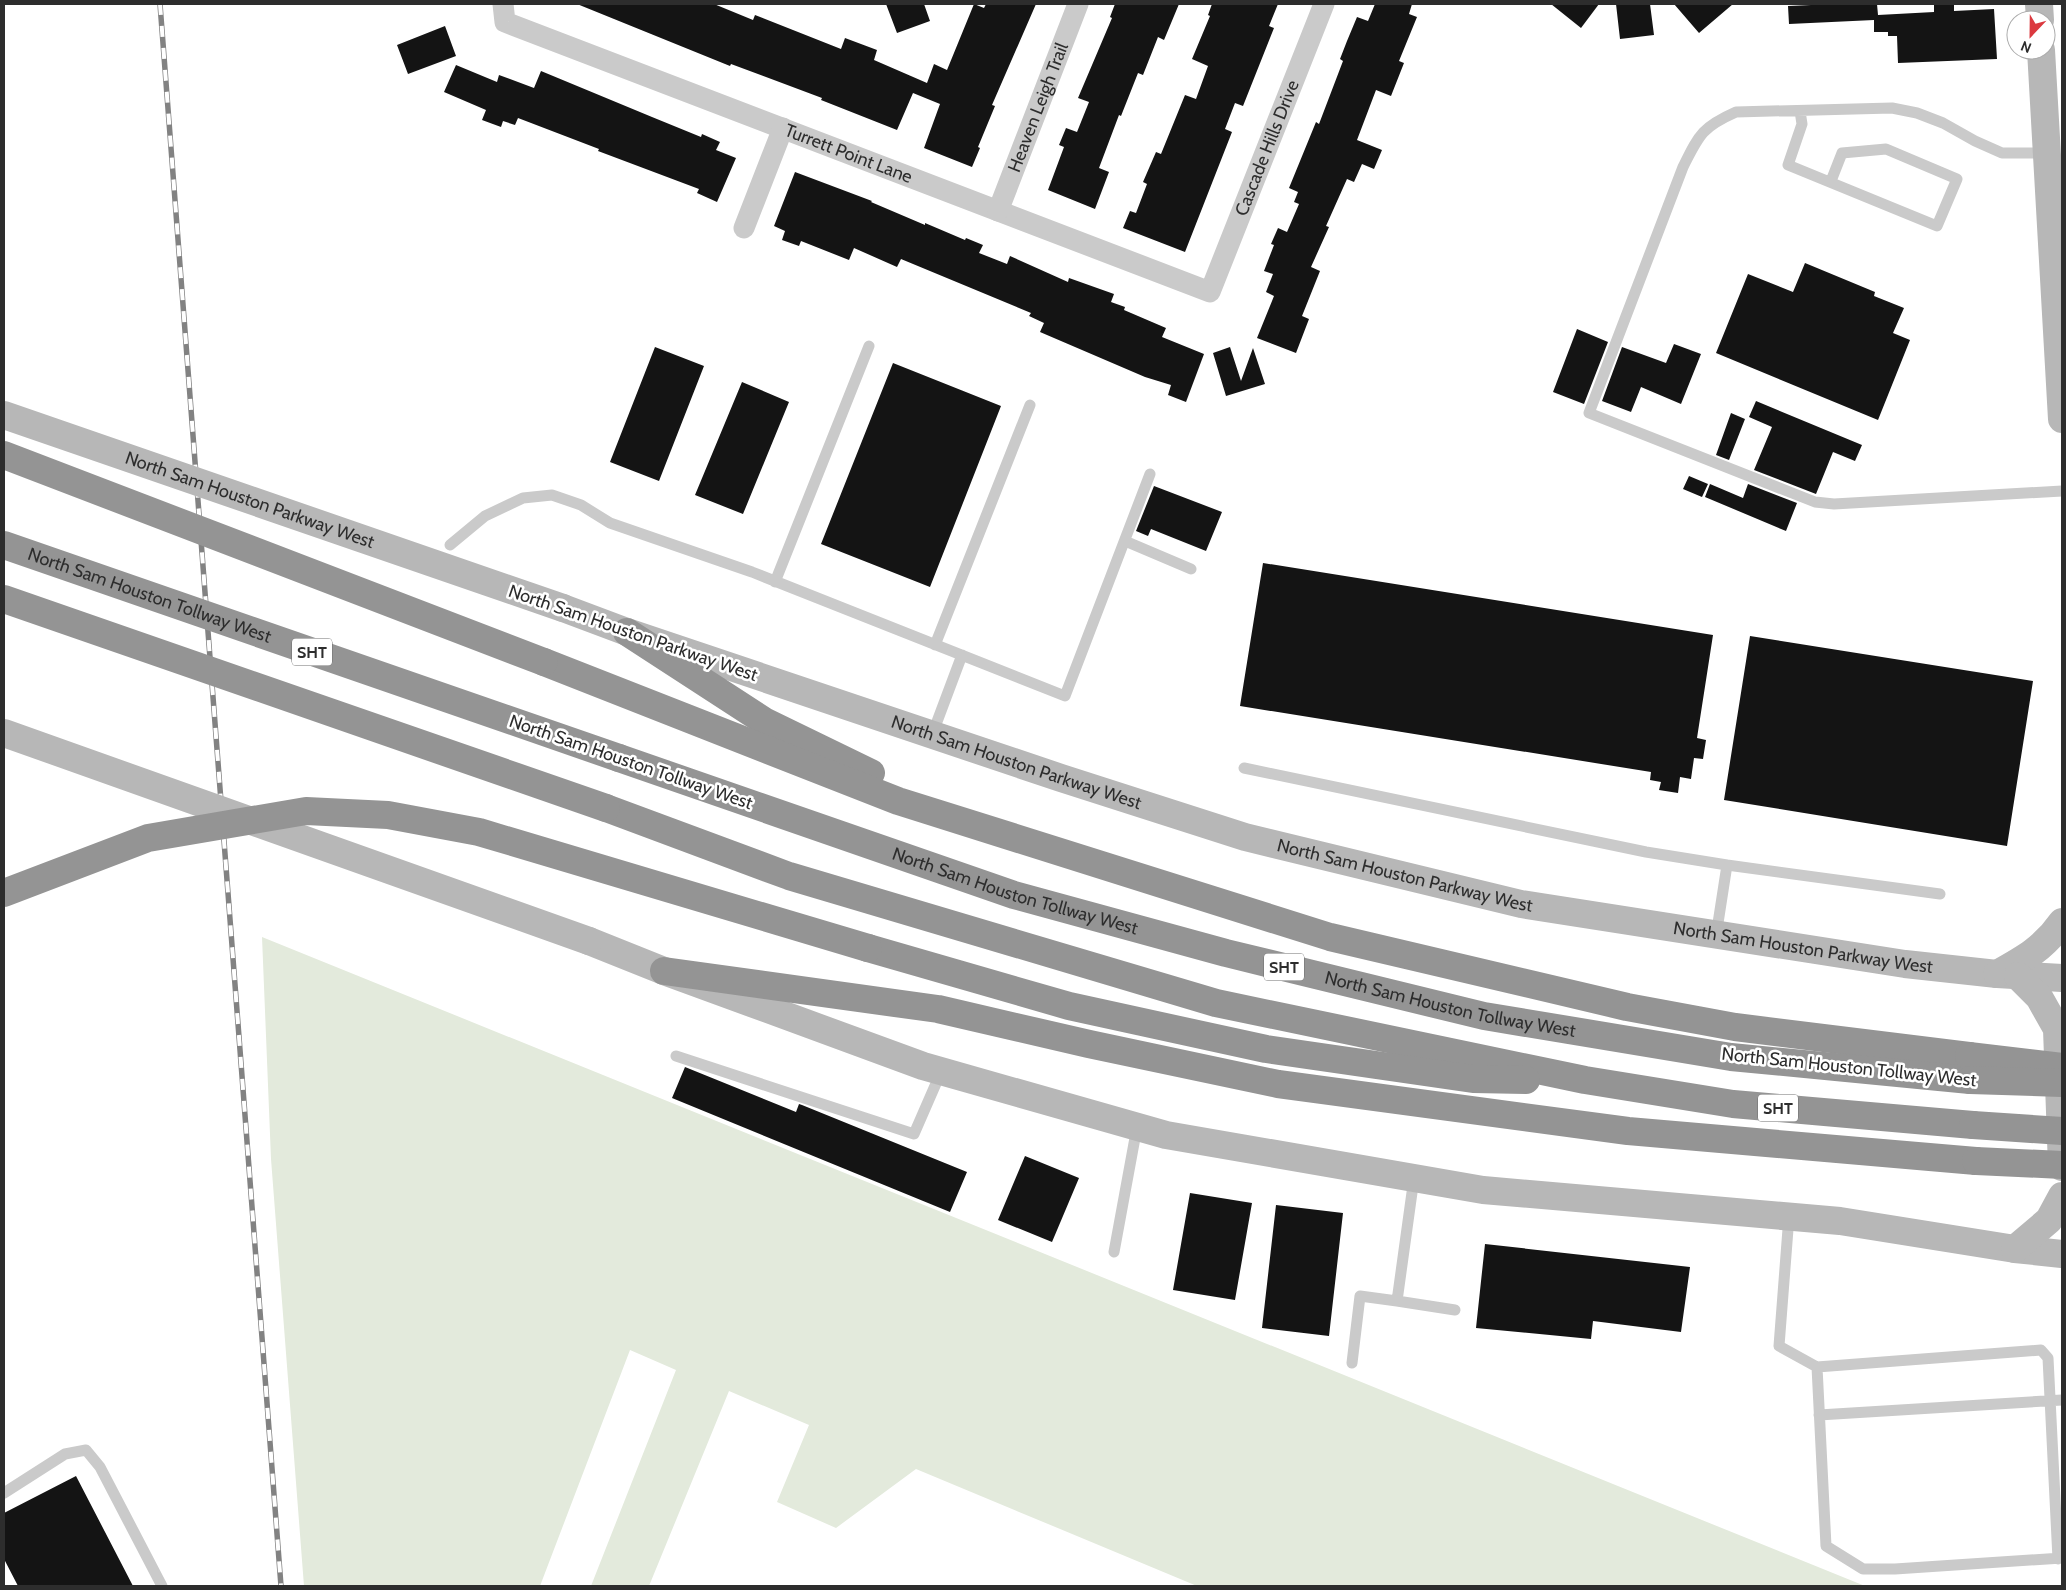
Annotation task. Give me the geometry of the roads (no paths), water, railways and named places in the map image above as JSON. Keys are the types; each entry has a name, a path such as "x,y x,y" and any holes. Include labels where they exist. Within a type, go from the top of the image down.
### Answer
{"highway":[{"path":"4,456 544,662 898,801 1330,937 1627,1007 1735,1027 1970,1068 2062,1066"},
{"name":"North Sam Houston Tollway West","path":"4,545 1014,895 1226,953 1474,1014 1731,1057 1970,1068 2062,1084"},
{"name":"SHT","path":"4,599 606,808 789,876 1216,1003 1585,1080 1733,1104 2062,1131"},
{"path":"628,632 764,721 902,788 1502,977"},
{"path":"4,894 148,838 306,811 388,815 479,832 1069,1006 1266,1048 1473,1079 1585,1080"},
{"path":"664,971 938,1010 1278,1084 1628,1131 1976,1161 2062,1166"}],"main road":[{"path":"2042,60 2054,152 2062,419"},
{"name":"North Sam Houston Parkway West","path":"4,415 628,632 932,735 1245,837 1521,904 1716,936 1905,964 2008,975 2062,978"},
{"path":"4,734 589,941 664,971 942,1072 1166,1135 1483,1190 1840,1221 2014,1249 2062,1254"},
{"path":"2062,922 2052,936 2008,975 2039,997 2058,1029 2062,1166"},
{"path":"2014,1249 2049,1220 2062,1196"}],"street":[{"name":"Turrett Point Lane","path":"503,4 505,22 1210,292"},
{"name":"Heaven Leigh Trail","path":"998,211 1078,4"},
{"name":"Cascade Hills Drive","path":"1210,292 1324,4"},
{"path":"744,228 783,128"}],"lane":[{"path":"2054,152 2002,153 1975,141 1943,123 1917,113 1892,108 1736,112 1714,122 1697,139 1684,167 1590,413 1815,502 1834,504 2062,491"},
{"path":"1800,110 1802,124 1788,165 1937,226 1957,179 1886,149 1842,153 1831,181"},
{"path":"775,582 869,346"},
{"path":"935,645 1030,405"},
{"path":"450,546 485,516 523,498 552,495 581,505 610,523 775,582 1065,696 1150,474"},
{"path":"1125,541 1191,569"},
{"path":"932,735 962,655"},
{"path":"1244,768 1646,852 1940,894"},
{"path":"1716,936 1727,865"},
{"path":"676,1056 914,1134 942,1072"},
{"path":"1114,1252 1137,1127"},
{"path":"1397,1301 1414,1178"},
{"path":"1789,1216 1779,1346 1817,1367 2041,1350 2048,1358 2060,1559 1895,1569 1863,1569 1826,1546 1817,1367"},
{"path":"1352,1363 1360,1296 1455,1310"},
{"path":"1819,1415 2062,1400"},
{"path":"4,1493 65,1454 86,1450 100,1467 162,1586"}],"railway":[{"path":"160,4 281,1586"}]}
